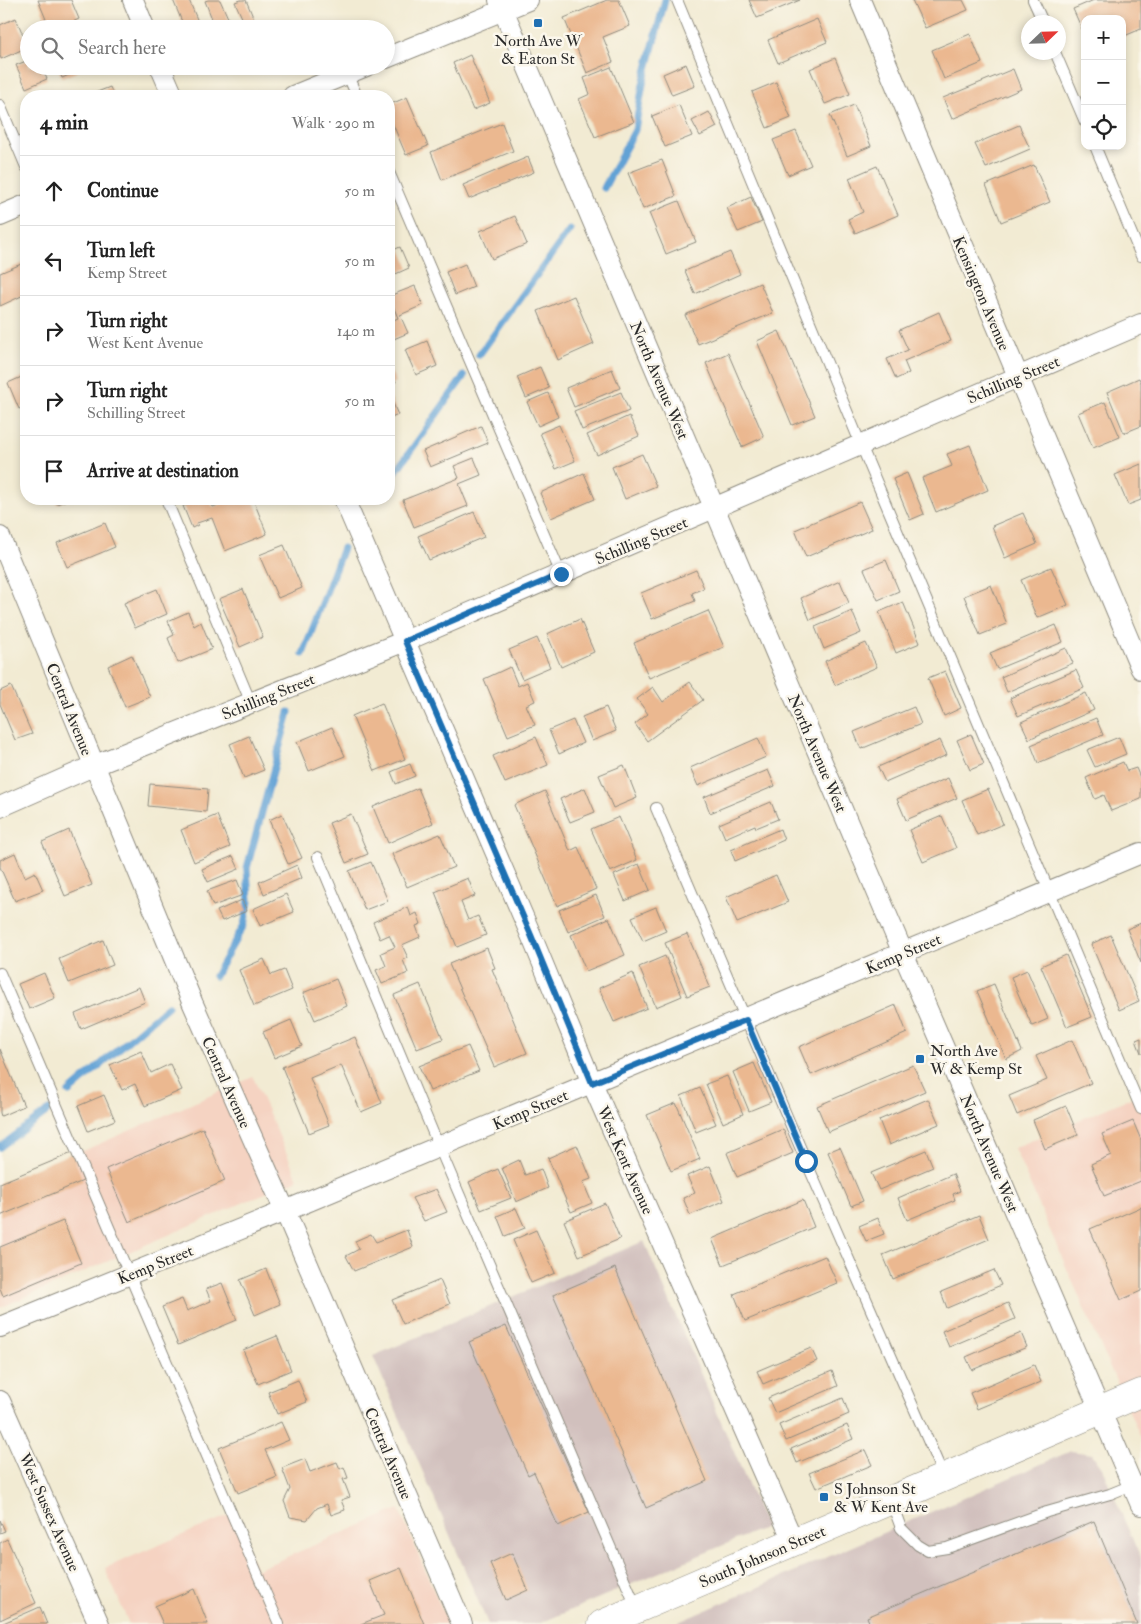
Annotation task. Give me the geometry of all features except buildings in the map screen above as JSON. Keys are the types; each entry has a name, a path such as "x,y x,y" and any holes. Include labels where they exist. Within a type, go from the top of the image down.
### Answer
{"street":[{"path":"133,0 141,20"},
{"path":"395,54 501,5 528,0"},
{"name":"Kensington Avenue","path":"860,0 1141,668"},
{"name":"North Avenue West","path":"501,5 903,953 1141,1505"},
{"path":"164,75 170,90"},
{"path":"308,90 345,75"},
{"path":"0,216 20,208"},
{"name":"Schilling Street","path":"0,807 93,766 405,641 1141,324"},
{"name":"West Kent Avenue","path":"347,505 531,935 592,1083 794,1543"},
{"name":"Central Avenue","path":"0,537 93,766 193,1004 285,1211 462,1624"},
{"name":"Kemp Street","path":"0,1327 439,1148 1141,853"},
{"name":"South Johnson Street","path":"602,1624 1141,1393"},
{"name":"West Sussex Avenue","path":"0,1401 99,1624"}],"lane":[{"path":"677,0 861,445 1141,1109"},
{"path":"1034,0 1040,15"},
{"path":"1059,60 1081,112"},
{"path":"347,75 354,90"},
{"path":"0,104 20,152"},
{"path":"1097,150 1141,256"},
{"path":"395,186 561,574"},
{"path":"168,505 251,703"},
{"path":"656,808 944,1477"},
{"path":"318,857 439,1148 638,1610"},
{"path":"0,973 279,1624"},
{"path":"891,1500 901,1528 918,1545 928,1551 947,1548 1047,1512 1110,1494 1132,1485"}],"shaded area":[{"path":"253,1077 298,1179 0,1308 0,1187"},
{"path":"1135,1096 1141,1109 1141,1438 1014,1148"},
{"path":"644,1241 766,1527 538,1624 488,1624 373,1356"},
{"path":"1071,1451 1092,1454 1102,1468 1141,1559 1141,1624 674,1624"},
{"path":"399,1509 448,1624 129,1624 105,1568 232,1514 256,1570"}],"waterway":[{"path":"604,188 635,130 643,84 665,0"},
{"path":"479,355 570,229"},
{"path":"395,473 464,376"},
{"path":"303,654 343,548"},
{"path":"215,976 244,925 249,901 247,868 289,712"},
{"path":"69,1092 168,1006"},
{"path":"0,1147 49,1110"}],"place":[{"name":"North Ave W & Eaton St","path":"538,23"},
{"name":"North Ave W & Kemp St","path":"920,1059"},
{"name":"S Johnson St & W Kent Ave","path":"824,1497"}],"route":[{"path":"561,574 405,641 592,1083 746,1020 806,1161"}]}
